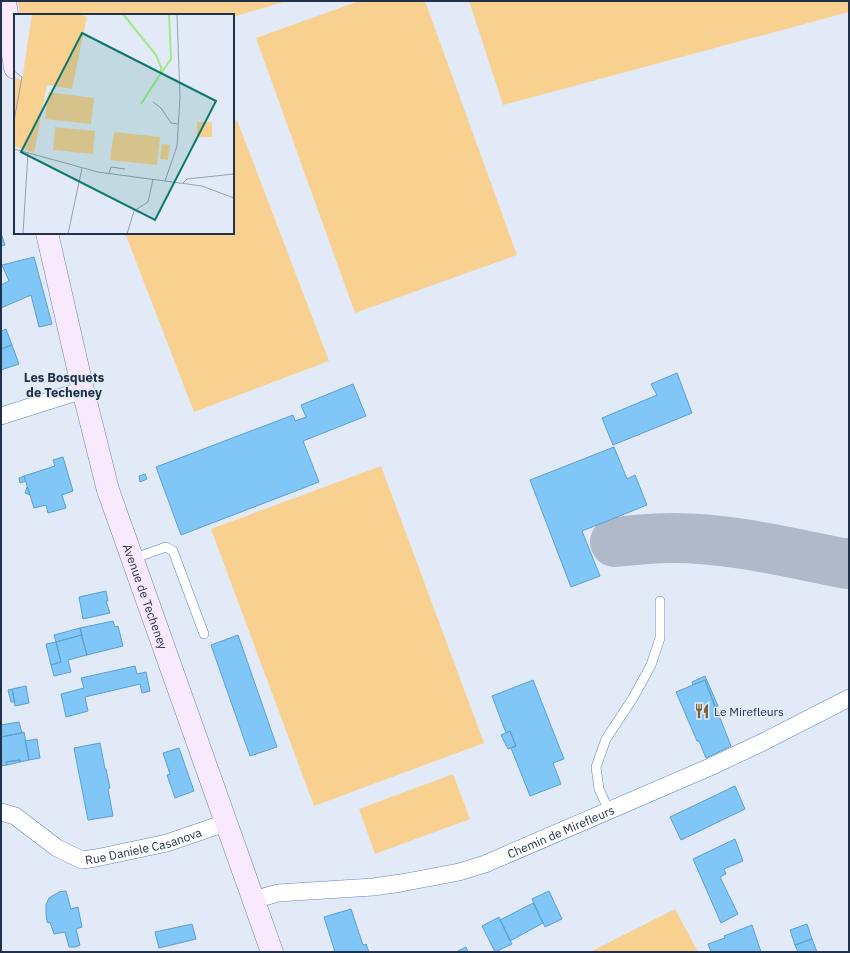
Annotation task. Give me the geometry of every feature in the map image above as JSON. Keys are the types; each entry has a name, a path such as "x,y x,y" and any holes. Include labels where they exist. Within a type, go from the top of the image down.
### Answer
{"street":[{"path":"5,1 6,46 14,66"},
{"name":"Avenue de Techeney","path":"47,234 83,390 108,490 272,952"},
{"path":"1,416 75,391 83,390"},
{"name":"Chemin de Mirefleurs","path":"253,900 278,893 373,887 401,883 459,872 485,864 738,754 849,698"},
{"name":"Rue Daniele Casanova","path":"1,812 15,816 57,848 82,860 167,843 226,823"}],"lane":[{"path":"132,559 166,547 173,551 204,634"},
{"path":"609,811 599,789 596,767 606,739 633,698 651,666 660,638 660,601"}],"shaded area":[{"path":"18,1 286,1 234,17 234,14 20,14"},
{"path":"359,1 425,1 517,255 355,313 256,38"},
{"path":"469,1 849,1 849,12 503,105"},
{"path":"237,120 329,361 194,412 125,234 234,234 234,122"},
{"path":"381,466 484,743 314,806 211,529"},
{"path":"453,774 470,819 375,854 359,809"},
{"path":"675,909 698,952 590,952"}],"building":[{"path":"1,233 5,245 1,246"},
{"path":"34,257 52,324 39,327 31,295 1,308 1,285 9,281 2,265"},
{"path":"6,329 12,345 1,349 1,331"},
{"path":"12,345 19,364 1,370 1,349"},
{"path":"677,373 692,413 613,445 602,418 657,395 651,384"},
{"path":"353,384 366,416 303,441 319,482 181,535 156,467 293,415 295,421 306,417 301,405"},
{"path":"614,447 627,479 635,475 647,505 582,531 600,576 571,587 530,480"},
{"path":"63,457 73,491 62,495 66,508 48,513 46,505 34,508 24,476 55,466 53,460"},
{"path":"145,474 147,479 140,482 139,476"},
{"path":"24,476 26,481 20,483 19,478"},
{"path":"27,487 30,495 25,493"},
{"path":"106,591 108,601 106,601 110,613 83,619 79,597"},
{"path":"113,621 115,627 118,626 123,646 87,655 80,628"},
{"path":"80,628 82,635 56,642 54,635"},
{"path":"81,635 87,655 68,660 71,672 54,676 51,665 61,662 56,642"},
{"path":"238,635 277,747 250,756 211,645"},
{"path":"56,642 61,662 51,665 46,644"},
{"path":"135,666 137,674 146,672 150,691 142,693 140,684 85,697 88,711 66,717 61,694 84,688 81,678"},
{"path":"705,676 718,706 715,707 705,680 693,685 692,682"},
{"path":"533,680 564,759 553,763 561,784 530,796 511,748 516,746 510,731 506,733 492,696"},
{"path":"705,680 731,746 706,758 676,692"},
{"path":"26,686 29,703 15,706 12,689"},
{"path":"12,689 15,702 11,702 8,690"},
{"path":"19,722 22,733 1,737 1,725"},
{"path":"510,731 516,746 508,749 501,735"},
{"path":"24,732 29,760 20,762 20,760 6,762 7,765 1,766 1,737"},
{"path":"37,739 40,758 29,760 25,741"},
{"path":"100,743 110,788 108,789 113,816 88,820 74,748"},
{"path":"179,748 194,791 175,798 167,775 170,774 163,753"},
{"path":"20,760 20,762 7,765 6,762"},
{"path":"735,786 745,809 681,840 670,817"},
{"path":"735,839 743,861 724,869 726,874 720,877 738,914 721,923 693,859"},
{"path":"66,891 71,909 78,907 82,927 76,929 80,945 76,947 69,947 65,932 54,934 50,922 48,923 47,921 46,905 49,898 59,892"},
{"path":"549,891 562,919 545,927 532,899"},
{"path":"533,903 543,923 510,941 500,920"},
{"path":"351,909 363,945 366,944 369,952 335,952 324,917"},
{"path":"499,917 512,944 495,952 482,926"},
{"path":"192,924 196,939 159,948 155,932"},
{"path":"807,924 812,939 795,945 790,930"},
{"path":"752,925 761,952 711,952 708,944 725,938 724,936"},
{"path":"812,939 817,952 798,952 795,945"},
{"path":"466,947 468,952 456,952"}],"taxiway":[{"path":"615,542 666,538 695,539 739,543 847,564 849,563"}],"place":[{"name":"Le Mirefleurs","path":"702,711"}],"district":[{"name":"Les Bosquets de Techeney","path":"64,384"}]}
